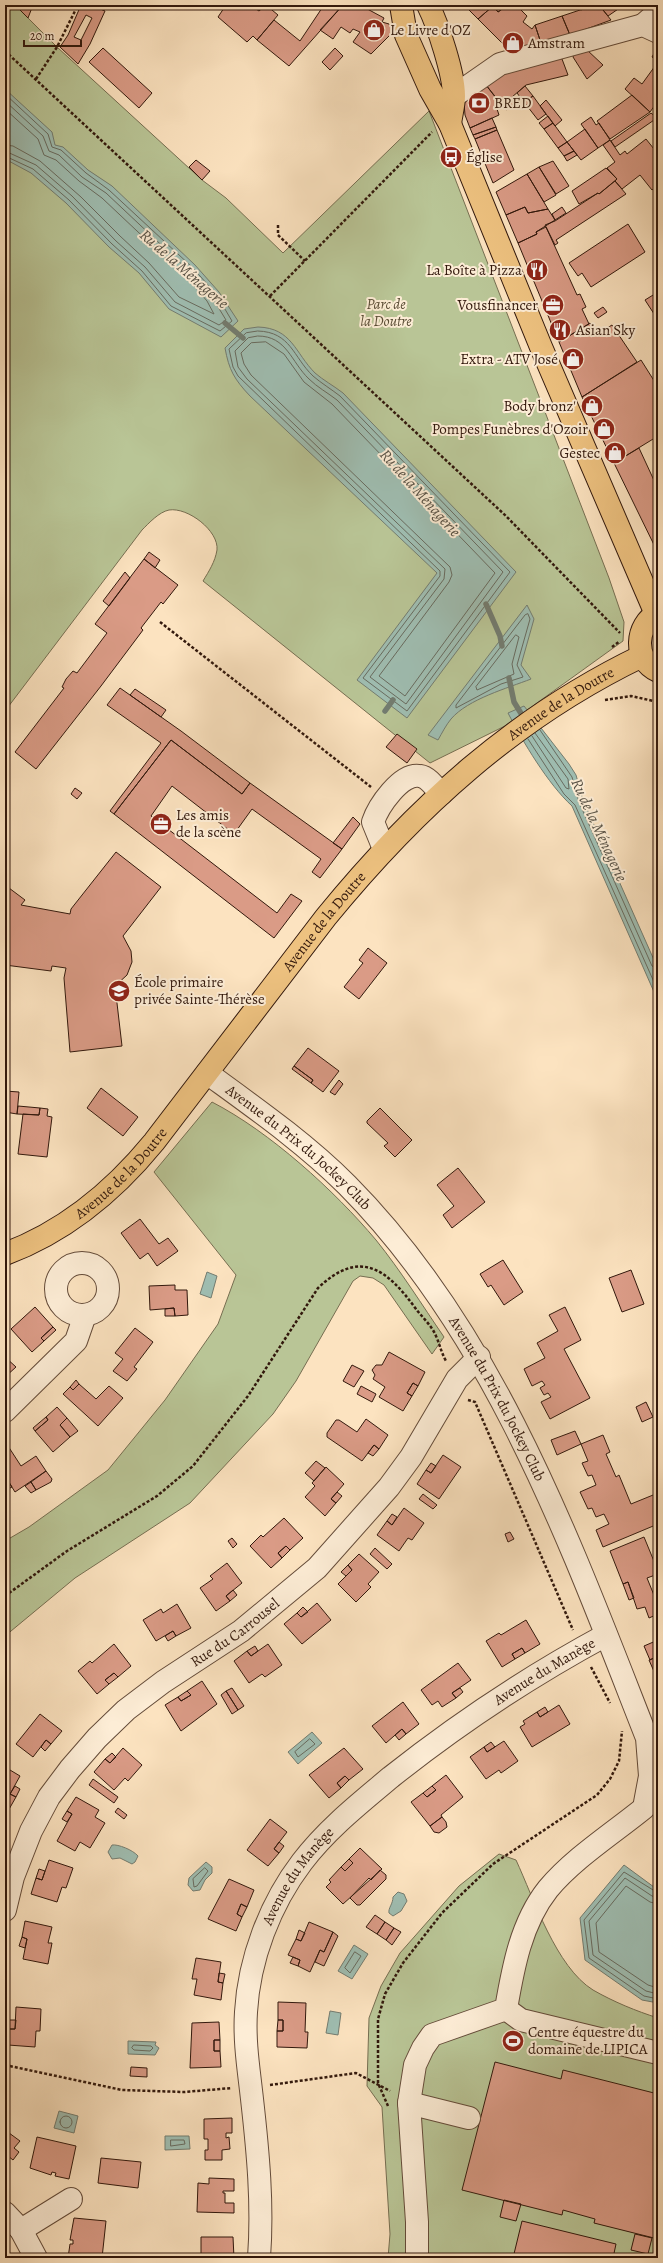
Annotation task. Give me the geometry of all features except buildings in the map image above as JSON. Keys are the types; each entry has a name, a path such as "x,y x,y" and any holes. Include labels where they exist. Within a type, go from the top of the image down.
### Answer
{"main road":[{"path":"401,5 406,35 430,89 442,126 541,347 657,614 643,627 640,636 640,646 642,656 648,664 658,671"},
{"path":"428,5 440,39 454,96 442,126"},
{"name":"Avenue de la Doutre","path":"5,1254 34,1241 75,1218 100,1198 146,1151 326,917 384,849 417,815 504,741 547,710 578,689 642,656"}],"street":[{"path":"454,96 500,64 653,23"},
{"path":"384,849 373,822 386,798 406,778 419,775 427,779 441,794"},
{"name":"Avenue du Prix du Jockey Club","path":"207,1073 290,1135 347,1185 408,1255 479,1357 543,1483 647,1738 650,1776 644,1808 568,1869 548,1890 534,1912 521,1940 506,2009"},
{"path":"5,1412 76,1341 85,1315"},
{"name":"Rue du Carrousel","path":"5,1910 13,1877 31,1831 49,1797 70,1769 97,1738 126,1710 163,1682 241,1631 317,1568 362,1520 402,1469 457,1379 479,1357"},
{"name":"Avenue du Manège","path":"258,2258 260,2171 246,2035 246,2011 260,1939 273,1910 302,1861 338,1822 422,1753 469,1717 581,1648 606,1635"},
{"path":"417,2258 417,2222 399,2107 423,2048 432,2035 506,2009 521,2020 658,2053"},
{"path":"399,2107 469,2118"},
{"path":"21,2230 71,2199"},
{"path":"5,2213 21,2230 36,2258"}],"path":[{"path":"36,79 57,47 78,5"},
{"path":"5,51 506,516 562,576 624,637 608,650"},
{"path":"270,296 442,126"},
{"path":"278,225 278,234 305,262"},
{"path":"160,622 386,798"},
{"path":"599,702 631,696 658,702"},
{"path":"5,1596 67,1551 157,1496 193,1466 248,1396 318,1288 329,1277 341,1270 368,1266 391,1280 409,1300 436,1335 440,1351 448,1364 444,1382 462,1391 466,1399 474,1402 581,1648 605,1697 615,1708"},
{"path":"399,2107 378,2083 378,2019 385,1994 403,1963 442,1914 494,1864 597,1795 610,1779 619,1761 622,1746 622,1729"},
{"path":"5,2065 122,2090 184,2092 251,2087 356,2073 378,2083 399,2107"}],"green space":[{"name":"Parc de la Doutre","path":"5,5 15,5 57,47 202,180 226,198 283,253 429,111 609,578 624,622 623,641 505,726 430,763 203,581 212,566 217,550 213,535 208,528 193,516 177,510 169,510 158,515 142,530 5,711"},
{"path":"212,1102 234,1114 278,1146 321,1182 341,1202 376,1240 403,1276 444,1337 432,1354 384,1285 373,1278 360,1276 353,1281 296,1381 273,1414 190,1503 75,1578 5,1636 5,1541 29,1527 108,1470 165,1400 218,1324 236,1275 154,1172"},
{"name":"Centre équestre du domaine de LIPICA","path":"499,1854 516,1860 547,1931 568,1965 580,1979 593,1990 609,1998 658,2018 658,2258 388,2258 390,2234 382,2107 367,2086 369,2018 381,1986 400,1953 459,1886"}],"water":[{"path":"5,89 52,132 55,145 63,147 88,170 112,186 195,265 219,292 238,321 221,337 169,309 139,273 109,247 66,203 31,173 5,159"},
{"path":"258,327 269,328 286,337 315,373 343,393 516,572 407,718 357,680 437,573 250,396 240,384 230,368 225,348 244,329"},
{"path":"527,605 534,619 521,665 531,679 489,695 467,706 451,719 438,740 428,735"},
{"path":"524,706 576,775 583,800 658,969 658,1001 572,806 545,775 508,713"},
{"path":"207,1272 217,1276 211,1298 200,1294"},
{"path":"312,1732 322,1743 298,1764 288,1752"},
{"path":"112,1845 118,1845 136,1854 138,1856 135,1862 132,1864 120,1858 112,1859 108,1852"},
{"path":"206,1862 212,1867 212,1873 205,1880 200,1890 193,1891 188,1885 189,1878"},
{"path":"624,1865 658,1890 658,2003 642,2000 585,1960 580,1918"},
{"path":"398,1892 404,1894 407,1901 401,1911 393,1916 389,1913 389,1909 393,1897"},
{"path":"354,1945 368,1954 352,1979 338,1971"},
{"path":"330,2011 341,2013 338,2035 326,2033"},
{"path":"128,2041 156,2042 155,2045 159,2048 155,2055 128,2054"},
{"path":"59,2111 78,2116 74,2133 54,2128"},
{"path":"165,2136 189,2136 190,2149 165,2150"}],"waterway":[{"name":"Ru de la Ménagerie","path":"225,323 243,338"},
{"name":"Ru de la Ménagerie","path":"486,604 500,636 502,646"},
{"name":"Ru de la Ménagerie","path":"509,678 514,702 522,715"},
{"path":"385,711 393,700"}],"place":[{"name":"Le Livre d'OZ","path":"374,30"},
{"name":"Amstram","path":"513,43"},
{"name":"BRED","path":"479,103"},
{"name":"Église","path":"451,157"},
{"name":"La Boîte à Pizza","path":"537,270"},
{"name":"Vousfinancer","path":"553,305"},
{"name":"Asian Sky","path":"560,330"},
{"name":"Extra - ATV José","path":"573,359"},
{"name":"Body bronz'","path":"592,406"},
{"name":"Pompes Funèbres d'Ozoir","path":"604,429"},
{"name":"Gestec","path":"615,453"},
{"name":"Les amis de la scène","path":"161,824"},
{"name":"École primaire privée Sainte-Thérèse","path":"119,991"},
{"name":"Centre équestre du domaine de LIPICA","path":"513,2041"}]}
